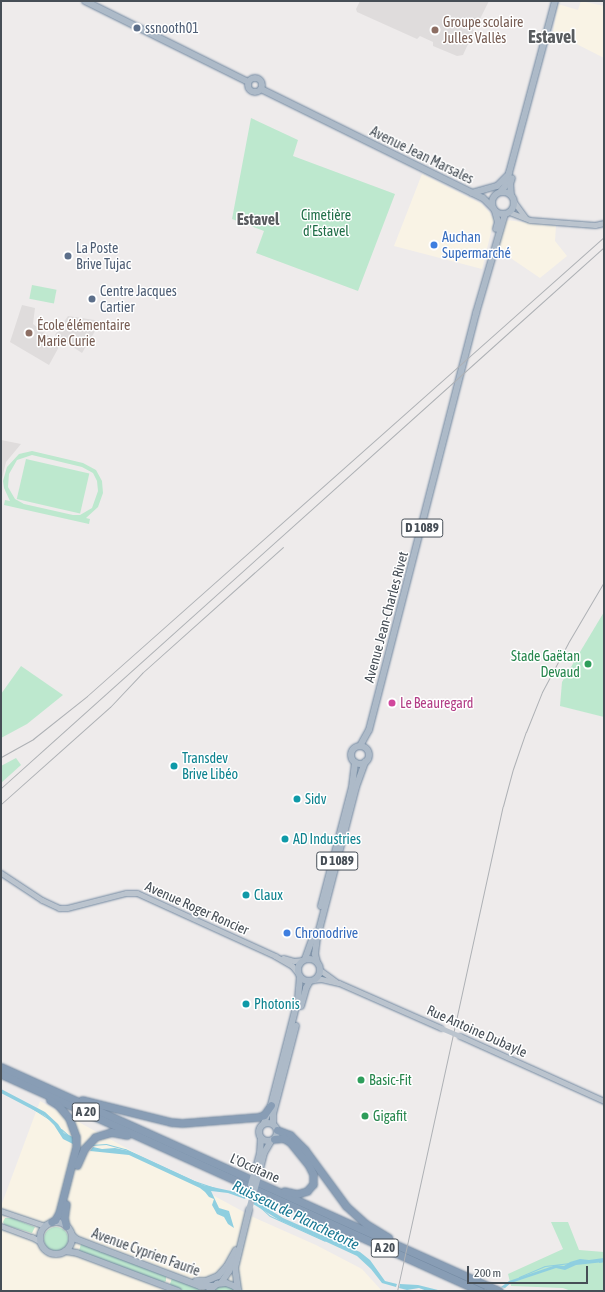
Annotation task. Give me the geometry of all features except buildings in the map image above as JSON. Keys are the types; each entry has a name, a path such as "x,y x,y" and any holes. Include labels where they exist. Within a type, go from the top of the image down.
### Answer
{"highway":[{"name":"L'Occitane","path":"1,1067 499,1291"},
{"name":"L'Occitane","path":"1,1074 480,1291"},
{"path":"19,1082 58,1105 70,1118 76,1137 75,1158 59,1213 55,1220 48,1224"},
{"path":"57,1092 132,1113 182,1124 258,1117 264,1115 271,1105"},
{"path":"275,1127 290,1135 305,1150 336,1195 356,1216 418,1255"},
{"path":"66,1226 64,1211 79,1159 89,1142 95,1137 111,1132 152,1143"},
{"path":"268,1188 290,1193 303,1194 310,1188 314,1179 312,1170 294,1146 286,1140 273,1140"}],"main road":[{"path":"84,1 248,82"},
{"path":"555,1 529,104 509,173 505,186 492,200 493,209 527,219 596,225 604,223"},
{"path":"251,79 258,79 262,84 261,88 255,92 251,91 248,87 248,82 251,79"},
{"name":"Avenue Jean Marsales","path":"261,88 351,134 483,198 493,209"},
{"path":"527,219 514,202 511,195 510,184 529,112 529,104"},
{"path":"472,193 497,186 509,173"},
{"path":"498,193 511,195"},
{"name":"Avenue Jean Marsales","path":"483,198 498,193"},
{"path":"507,213 513,208 514,202"},
{"name":"D 1089","path":"479,302 479,292 498,222 493,209"},
{"name":"D 1089","path":"479,302 507,213"},
{"name":"Avenue Jean-Charles Rivet","path":"368,751 369,730 479,302"},
{"name":"Avenue Jean-Charles Rivet","path":"360,746 369,730"},
{"path":"363,746 368,751 368,757 365,762 355,762 352,758 352,752 355,748 363,746"},
{"name":"D 1089","path":"304,959 314,935 352,787 355,762"},
{"name":"D 1089","path":"317,962 315,954 317,938 356,788 365,762"},
{"name":"Avenue Roger Roncier","path":"1,873 51,905 66,908 84,902 126,893 137,893 275,956 292,966 298,974"},
{"name":"Avenue Roger Roncier","path":"275,956 294,961 304,959"},
{"path":"238,1290 236,1268 240,1240 258,1168 261,1138 259,1128 264,1123 271,1105 298,999 299,964 304,959 311,958 317,962 320,970 318,976 306,988 273,1114 275,1127 273,1140 264,1153 258,1168"},
{"name":"Rue Antoine Dubayle","path":"320,970 339,984"},
{"path":"298,974 304,980 312,981"},
{"name":"Rue Antoine Dubayle","path":"312,981 321,979 339,984 460,1036 604,1101"},
{"path":"264,1123 275,1127"},
{"path":"261,1138 266,1141 273,1140"},
{"path":"1,1211 48,1224 59,1222 66,1226 72,1235 71,1242 65,1251 60,1254 49,1253 42,1248 40,1233 48,1224"},
{"path":"1,1226 40,1241"},
{"name":"Avenue Cyprien Faurie","path":"72,1235 76,1239 202,1286 214,1286"},
{"path":"221,1283 232,1265 240,1240"},
{"path":"180,1278 201,1282 212,1279 222,1272 236,1250"},
{"name":"Avenue Cyprien Faurie","path":"65,1251 77,1253 177,1291"},
{"path":"210,1291 214,1286 221,1283 230,1284 238,1290"}],"shaded area":[{"name":"Groupe scolaire Julles Vallès","path":"360,1 489,1 479,21 475,22 472,27 474,31 463,55 457,56 433,46 433,42 420,36 417,39 357,12 356,9"},
{"path":"581,1 604,6 604,58 553,32 558,4 578,10"},
{"path":"422,174 482,204 490,213 494,220 482,269 394,246"},
{"path":"505,220 556,226 555,241 567,256 540,278 496,248"},
{"name":"École élémentaire Marie Curie","path":"22,305 35,308 33,324 60,345 49,365 10,342"},
{"path":"68,316 101,321 82,353 55,335"},
{"path":"1,440 21,444 6,462 1,483"},
{"path":"40,1101 253,1217 316,1245 362,1269 382,1291 1,1291 1,1206"}],"green space":[{"name":"Cimetière d'Estavel","path":"251,118 298,140 293,156 395,194 358,291 256,253 264,231 232,219"},
{"path":"32,285 57,290 54,304 29,299"},
{"path":"32,451 83,463 96,470 102,481 103,493 98,507 86,518 90,519 89,524 4,505 5,500 10,501 4,488 3,481 7,467 19,454","holes":["32,455 82,467 93,473 97,481 98,491 92,508 80,515 73,515 24,504 15,499 8,487 9,474 17,460"]},
{"path":"26,459 89,474 80,514 17,499"},
{"name":"Stade Gaëtan Devaud","path":"604,612 604,717 560,706 562,682"},
{"path":"21,666 63,695 27,724 1,738 1,694"},
{"path":"16,758 21,765 1,783 1,766"},
{"path":"5,1218 12,1218 35,1227 32,1233 5,1225 3,1222"},
{"path":"551,1222 568,1222 579,1250 604,1252 604,1291 571,1291 563,1288 511,1286 508,1274 563,1249"},
{"path":"56,1227 61,1228 67,1234 67,1244 61,1250 56,1251 51,1250 45,1244 44,1239 45,1234 51,1228"},
{"path":"81,1244 166,1275 166,1281 162,1283 79,1251"},
{"path":"172,1278 200,1287 199,1291 185,1291 171,1286 170,1284"},
{"path":"221,1285 231,1287 235,1291 212,1291"}],"water":[{"path":"1,1089 45,1112 58,1124 64,1133 73,1137 73,1144 63,1139 54,1125 45,1116 1,1093"},
{"path":"93,1147 102,1149 115,1148 129,1151 203,1185 246,1196 245,1199 228,1193 211,1191 219,1208 229,1211 234,1228 228,1224 224,1217 217,1214 212,1205 214,1199 209,1197 200,1188 129,1155 90,1151"},
{"path":"254,1200 283,1218 360,1252 370,1260 385,1281 397,1284 396,1287 382,1283 371,1269 357,1256 279,1220 253,1204"},
{"path":"604,1258 604,1262 576,1265 565,1270 556,1268 511,1283 505,1288 501,1287 509,1281 556,1265 564,1266 570,1262 580,1259 589,1260"},
{"path":"400,1284 418,1285 442,1291 427,1291 419,1288 407,1290 399,1288"}],"waterway":[{"name":"Ruisseau de Planchetorte","path":"32,1108 49,1119"},
{"name":"Ruisseau de Planchetorte","path":"61,1129 69,1136"},
{"name":"Ruisseau de Planchetorte","path":"91,1145 106,1144 125,1149 194,1181 214,1188"},
{"name":"Ruisseau de Planchetorte","path":"261,1208 270,1216 325,1241"},
{"name":"Ruisseau de Planchetorte","path":"599,1262 604,1261"},
{"name":"Ruisseau de Planchetorte","path":"519,1277 545,1266 570,1263"},
{"name":"Ruisseau de Planchetorte","path":"440,1290 454,1291"}],"railway":[{"path":"1,757 33,739 87,696 604,237"},
{"path":"1,788 604,247"},
{"path":"1,804 110,707 142,673 283,547"},
{"path":"397,1291 503,806 513,769 542,692 568,643 604,582"}],"place":[{"name":"ssnooth01","path":"137,28"},
{"name":"Groupe scolaire Julles Vallès","path":"435,30"},
{"name":"Auchan Supermarché","path":"434,245"},
{"name":"La Poste Brive Tujac","path":"68,256"},
{"name":"Centre Jacques Cartier","path":"92,299"},
{"name":"École élémentaire Marie Curie","path":"29,333"},
{"name":"Stade Gaëtan Devaud","path":"588,664"},
{"name":"Le Beauregard","path":"392,703"},
{"name":"Transdev Brive Libéo","path":"174,766"},
{"name":"Sidv","path":"297,799"},
{"name":"AD Industries","path":"285,839"},
{"name":"Claux","path":"246,895"},
{"name":"Chronodrive","path":"287,933"},
{"name":"Photonis","path":"246,1004"},
{"name":"Basic-Fit","path":"361,1080"},
{"name":"Gigafit","path":"365,1116"}],"district":[{"name":"Estavel","path":"552,37"},
{"name":"Estavel","path":"258,219"}]}
